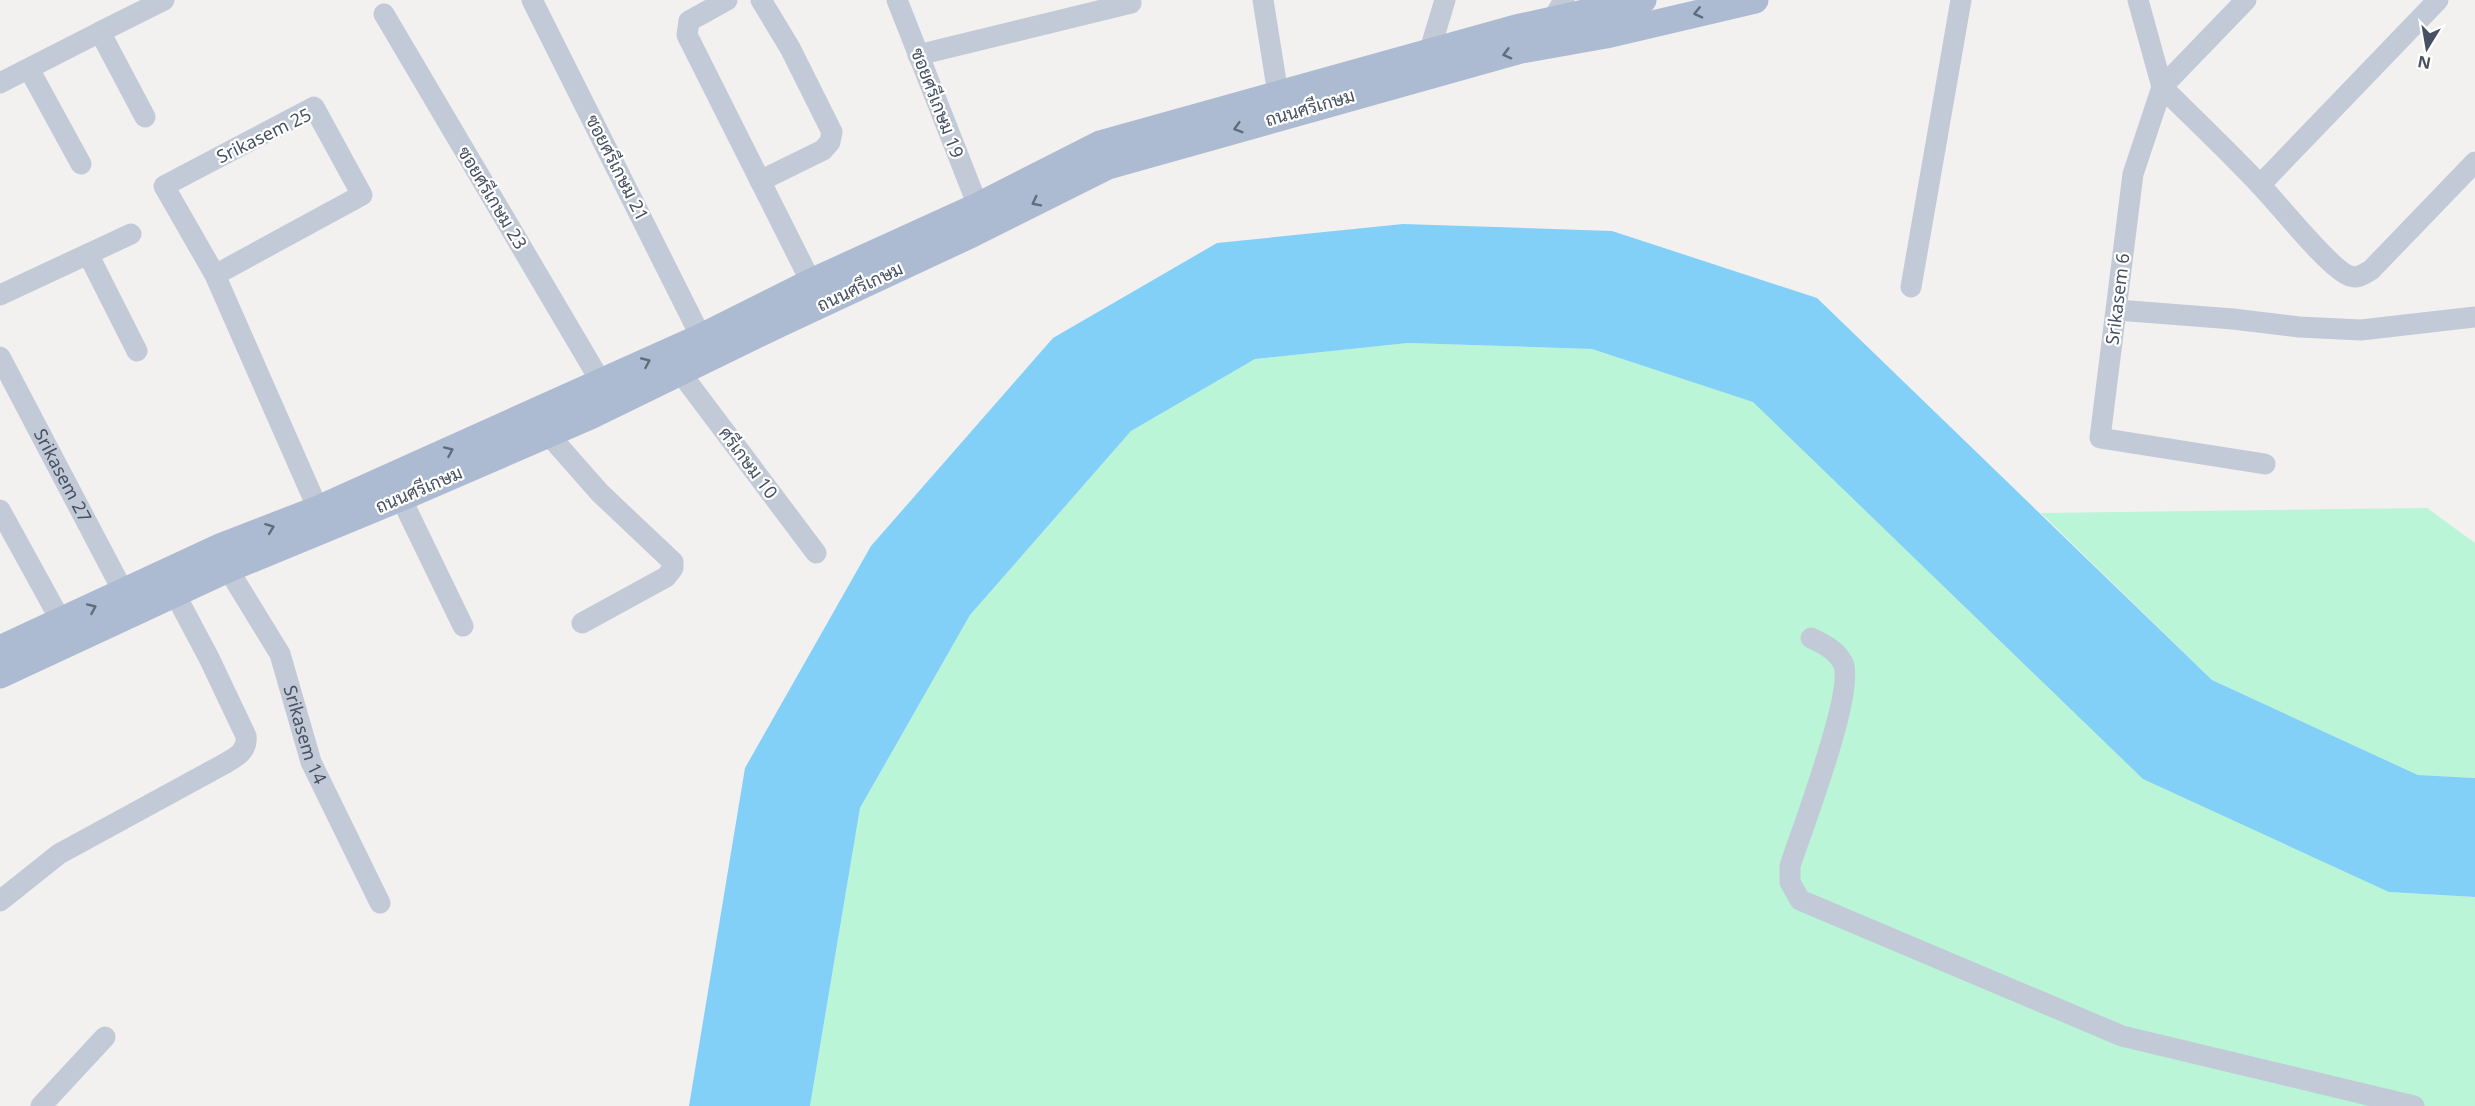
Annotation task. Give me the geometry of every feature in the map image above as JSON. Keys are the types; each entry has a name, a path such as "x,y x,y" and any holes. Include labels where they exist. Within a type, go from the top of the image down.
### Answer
{"main road":[{"name":"ถนนศรีเกษม","path":"0,675 228,569 401,498 548,434 972,234 1072,171 1100,144 1364,68 1516,28 1558,10 1643,0"},
{"name":"ถนนศรีเกษม","path":"0,649 222,546 318,509 701,337 811,282 978,206 1072,171 1108,166 1521,50 1606,35 1755,0"}],"street":[{"path":"0,83 165,0"},
{"name":"ซอยศรีเกษม 21","path":"532,0 701,337"},
{"path":"727,0 689,21 687,35 811,282"},
{"path":"760,181 823,150 830,142 832,132 790,48 762,0"},
{"name":"ซอยศรีเกษม 19","path":"897,0 978,206"},
{"path":"1263,0 1278,94"},
{"path":"1429,52 1445,0"},
{"path":"1911,287 1961,0"},
{"path":"2138,0 2162,87 2260,185 2328,259 2349,276 2358,277 2371,270 2475,162"},
{"path":"2162,87 2246,0"},
{"path":"2260,185 2438,0"},
{"path":"918,55 1131,3"},
{"name":"ซอยศรีเกษม 23","path":"384,14 601,382"},
{"path":"100,32 145,117"},
{"path":"29,69 81,164"},
{"name":"Srikasem 6","path":"2162,87 2133,174 2100,438 2265,464"},
{"name":"Srikasem 25","path":"215,275 362,195 314,107 164,186 215,275 318,509"},
{"path":"0,295 131,234"},
{"path":"88,254 137,351"},
{"path":"2117,310 2233,319 2299,327 2361,330 2475,317"},
{"name":"Srikasem 27","path":"0,357 124,593"},
{"name":"ศรีเกษม 10","path":"680,372 816,553"},
{"path":"548,434 600,493 673,562 673,568 666,577 582,623"},
{"path":"401,498 463,626"},
{"path":"0,510 61,621"},
{"name":"Srikasem 14","path":"228,569 280,654 311,762 380,903"},
{"path":"0,901 59,854 224,764 244,750 247,744 246,736 175,594"},
{"path":"1811,638 1831,648 1843,663 1846,676 1834,733 1790,866 1790,882 1800,900 2122,1036 2414,1106"},
{"path":"41,1106 105,1037"}],"green space":[{"path":"1408,343 1592,349 1754,402 1957,598 2389,892 2475,897 2475,1106 810,1106 860,808 970,615 1131,431 1255,359"},
{"path":"2427,508 2475,543 2475,778 2418,775 2212,680 2041,513"}],"water":[{"path":"1403,224 1612,231 1817,298 2212,680 2418,775 2475,778 2475,897 2389,892 2143,779 1753,402 1592,349 1408,343 1255,359 1131,431 970,615 860,808 810,1106 689,1106 745,768 871,546 1053,338 1217,243"}]}
